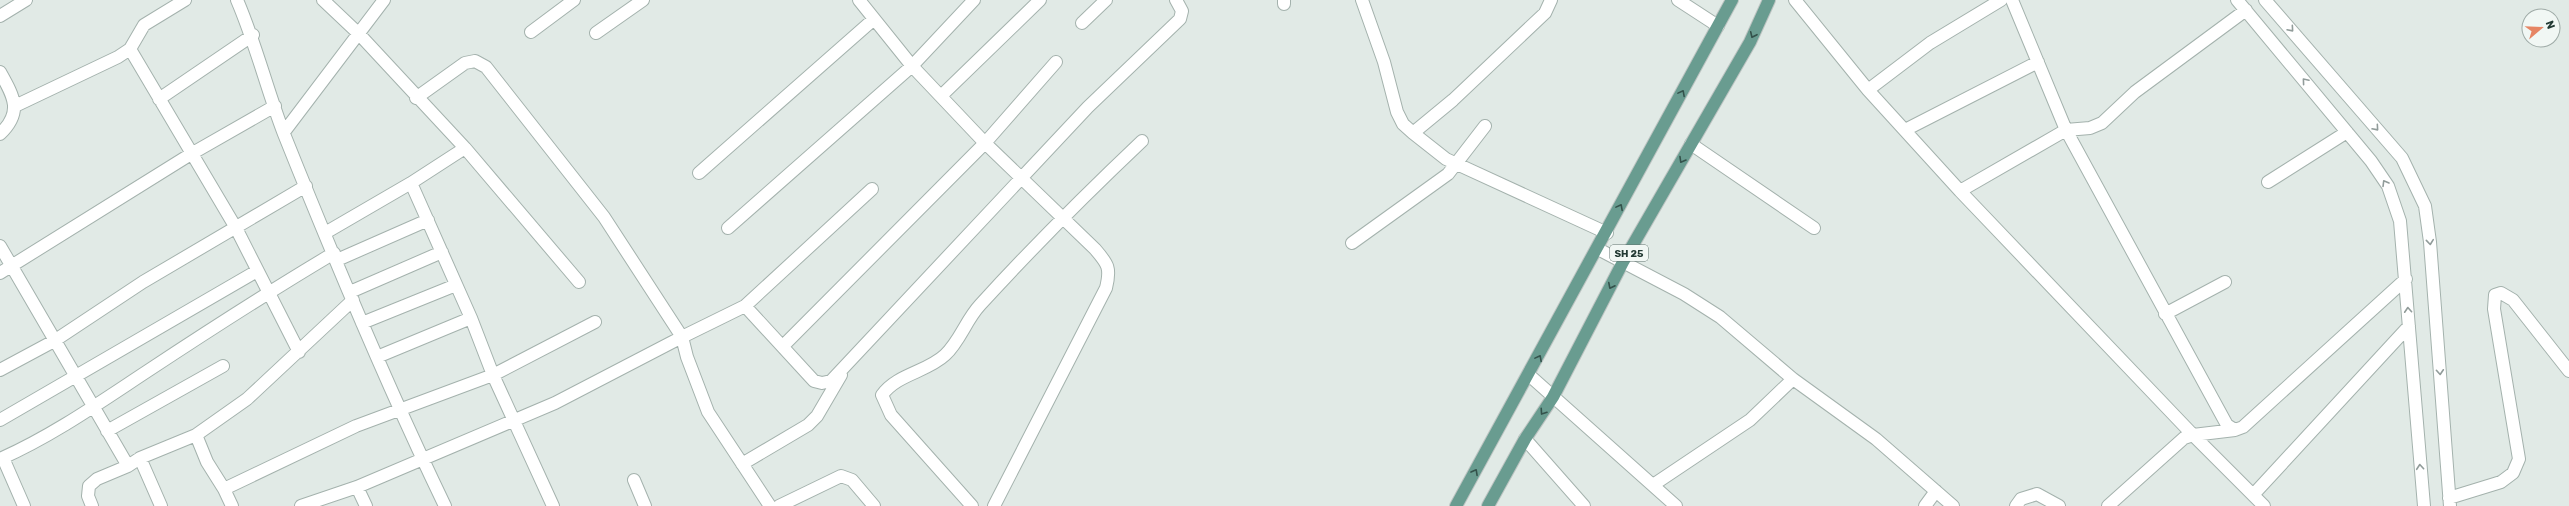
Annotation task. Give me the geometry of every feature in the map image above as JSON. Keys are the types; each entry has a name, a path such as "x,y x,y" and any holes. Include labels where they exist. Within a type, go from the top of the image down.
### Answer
{"main road":[{"path":"1456,506 1529,376 1732,0"},
{"name":"SH 25","path":"1488,506 1525,439 1553,396 1623,262 1750,42 1770,0"}],"street":[{"path":"0,16 26,0"},
{"path":"15,106 107,64 130,50 144,25 184,0"},
{"path":"237,0 252,35 284,132 325,233 362,323 422,459 445,506"},
{"path":"323,0 359,34 416,98 465,148 579,282"},
{"path":"284,132 384,0"},
{"path":"531,32 574,0"},
{"path":"596,33 643,0"},
{"path":"859,0 912,66 985,143 1095,249 1105,261 1110,274 1106,288 994,506"},
{"path":"728,228 912,66 974,0"},
{"path":"941,96 1040,0"},
{"path":"1082,23 1106,0"},
{"path":"745,306 814,381 822,384 831,381 845,368 1088,106 1180,19 1182,11 1176,0"},
{"path":"1362,0 1384,62 1397,112 1403,124 1446,159 1606,233"},
{"path":"1413,133 1453,100 1546,14 1551,0"},
{"path":"1678,0 1718,26"},
{"path":"1795,0 1868,90 1960,191 2193,435 2264,506"},
{"path":"1868,90 1930,43 2001,0"},
{"path":"2012,0 2066,130 2222,420 2236,430"},
{"path":"2237,0 2371,161 2388,186 2395,203 2400,221 2406,279 2424,506"},
{"path":"2265,0 2402,158 2425,206 2430,242 2450,502 2501,482 2513,473 2519,458 2494,309 2495,296 2501,293 2513,300 2569,371"},
{"path":"1960,191 2066,130 2090,128 2102,123 2135,92 2246,10"},
{"path":"699,173 874,19"},
{"path":"158,99 252,35"},
{"path":"130,50 236,228 267,293 299,352"},
{"path":"416,98 465,63 475,61 486,67 604,217 682,337 687,357 708,412 770,506"},
{"path":"783,346 985,143 1056,62"},
{"path":"1905,130 2038,62"},
{"path":"0,72 11,92 15,106 14,117 0,134"},
{"path":"0,273 191,154 275,106"},
{"path":"1352,243 1448,174 1485,126"},
{"path":"2268,182 2347,132"},
{"path":"972,506 891,415 882,395 895,382 937,362 948,352 978,307 1062,218 1142,141"},
{"path":"1691,144 1814,228"},
{"path":"325,233 411,183 465,148"},
{"path":"411,183 471,318 493,375 515,419 553,506"},
{"path":"0,370 54,341 143,282 306,186"},
{"path":"302,506 357,487 555,402 745,306 872,189"},
{"path":"24,506 1,459 43,438 92,408 267,293 335,257 428,220"},
{"path":"0,246 92,408 128,466"},
{"path":"1598,249 1702,305 1793,379 1876,439 1954,506"},
{"path":"92,506 88,496 89,486 97,479 128,466 140,458 196,436 247,399 299,352 352,296 442,252"},
{"path":"0,420 257,271"},
{"path":"2108,506 2176,444 2193,435 2236,430 2250,422 2406,279"},
{"path":"2165,314 2225,282"},
{"path":"362,323 456,285"},
{"path":"377,357 471,318"},
{"path":"224,489 356,426 493,375 595,322"},
{"path":"2253,495 2409,326"},
{"path":"107,431 223,366"},
{"path":"742,464 808,425 817,416 845,368"},
{"path":"1529,376 1676,506"},
{"path":"1653,485 1750,420 1793,379"},
{"path":"196,436 207,462 224,489 232,506"},
{"path":"1525,439 1583,506"},
{"path":"140,458 160,506"},
{"path":"779,506 841,476 852,480 874,506"},
{"path":"634,480 645,506"},
{"path":"357,487 366,506"},
{"path":"1925,506 1936,491"},
{"path":"2016,506 2021,499 2037,494 2059,506"}]}
